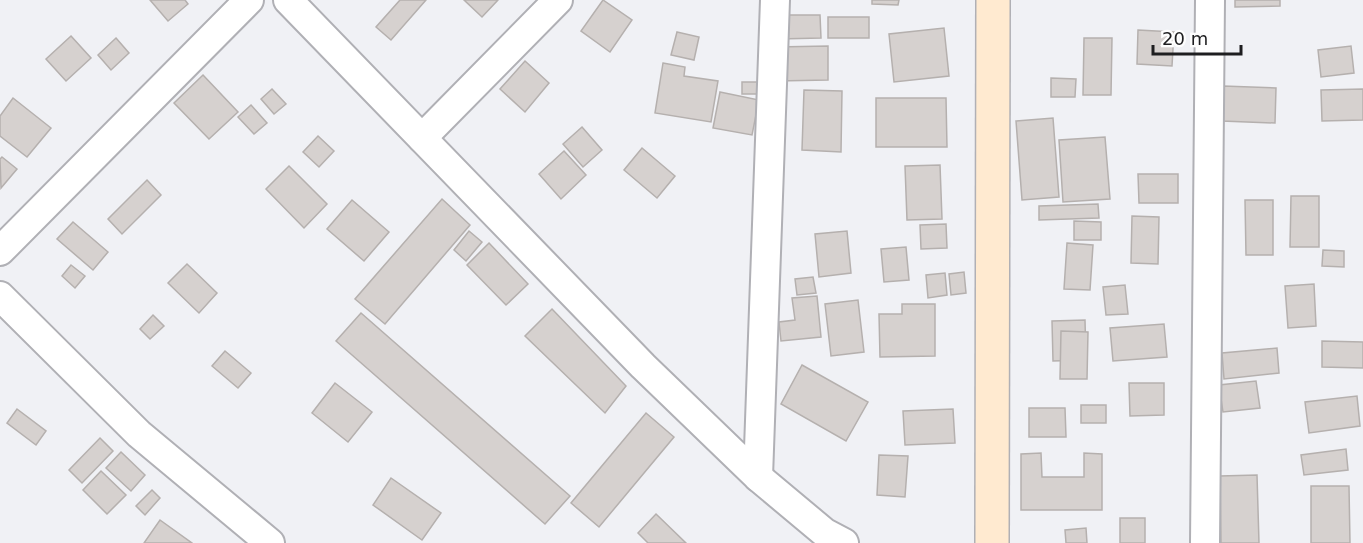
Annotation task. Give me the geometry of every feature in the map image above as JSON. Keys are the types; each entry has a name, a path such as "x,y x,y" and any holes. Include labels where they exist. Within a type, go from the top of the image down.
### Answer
{"street":[{"path":"0,251 249,0"},
{"path":"288,0 643,366 758,477 825,533 844,543"},
{"path":"422,138 558,0"},
{"path":"758,477 775,0"},
{"path":"992,543 993,0"},
{"path":"1205,543 1210,0"},
{"path":"0,296 139,434 270,543"}],"building":[{"path":"150,0 185,0 188,4 168,21"},
{"path":"400,0 426,0 391,40 376,27"},
{"path":"464,0 498,0 482,17"},
{"path":"603,0 632,20 610,52 581,31"},
{"path":"872,0 899,0 898,5 872,4"},
{"path":"1235,0 1280,0 1280,6 1235,7"},
{"path":"778,15 820,15 821,38 778,39"},
{"path":"828,17 869,17 869,38 828,38"},
{"path":"944,28 949,76 894,82 889,34"},
{"path":"1138,30 1174,32 1172,66 1137,64"},
{"path":"677,32 699,37 694,60 671,55"},
{"path":"71,36 91,58 66,81 46,59"},
{"path":"116,38 129,53 111,70 98,55"},
{"path":"1084,38 1112,38 1111,95 1083,95"},
{"path":"828,46 828,80 776,81 775,47"},
{"path":"1351,46 1354,73 1321,77 1318,50"},
{"path":"525,61 549,83 525,112 500,89"},
{"path":"663,63 685,67 684,76 718,81 711,122 655,113"},
{"path":"203,75 238,112 209,139 174,103"},
{"path":"1051,78 1076,79 1075,97 1051,97"},
{"path":"742,82 759,82 759,94 742,94"},
{"path":"1223,86 1276,88 1275,123 1222,121"},
{"path":"272,89 286,104 274,114 261,99"},
{"path":"1363,89 1363,120 1322,121 1321,90"},
{"path":"804,90 842,91 841,152 802,150"},
{"path":"720,92 759,100 752,135 713,128"},
{"path":"13,98 51,128 27,157 0,136 0,116"},
{"path":"876,98 946,98 947,147 876,147"},
{"path":"251,105 267,123 254,134 238,117"},
{"path":"1053,118 1059,197 1022,200 1016,121"},
{"path":"582,127 602,150 583,167 563,144"},
{"path":"318,136 334,151 319,167 303,152"},
{"path":"1105,137 1110,199 1063,202 1059,140"},
{"path":"642,148 675,176 657,198 624,170"},
{"path":"564,151 586,175 561,199 539,174"},
{"path":"2,157 17,169 1,188 0,159"},
{"path":"940,165 942,219 907,220 905,166"},
{"path":"289,166 327,204 304,228 266,189"},
{"path":"1138,174 1178,174 1178,203 1139,203"},
{"path":"147,180 161,195 122,234 108,219"},
{"path":"1291,196 1319,196 1319,247 1290,247"},
{"path":"442,199 470,225 385,324 355,299"},
{"path":"352,200 389,232 364,261 327,229"},
{"path":"1245,200 1273,200 1273,255 1246,255"},
{"path":"1098,204 1099,218 1039,220 1039,206"},
{"path":"1132,216 1159,217 1158,264 1131,263"},
{"path":"1074,221 1101,222 1101,240 1074,240"},
{"path":"73,222 108,252 93,270 57,239"},
{"path":"946,224 947,248 921,249 920,225"},
{"path":"469,231 482,242 466,261 454,250"},
{"path":"847,231 851,273 819,277 815,234"},
{"path":"489,243 528,284 506,305 467,265"},
{"path":"1067,243 1093,245 1090,290 1064,289"},
{"path":"906,247 909,280 884,282 881,249"},
{"path":"1323,250 1344,251 1344,267 1322,266"},
{"path":"187,264 217,293 199,313 168,283"},
{"path":"71,265 85,276 75,288 62,276"},
{"path":"964,272 966,293 951,295 949,274"},
{"path":"945,273 947,295 928,298 926,275"},
{"path":"813,277 816,293 797,295 795,279"},
{"path":"1314,284 1316,326 1288,328 1285,286"},
{"path":"1125,285 1128,314 1106,315 1103,287"},
{"path":"817,296 821,337 781,341 779,322 795,320 792,298"},
{"path":"858,300 864,352 831,356 825,304"},
{"path":"902,304 935,304 935,356 880,357 879,314 902,314"},
{"path":"552,309 626,386 605,413 525,336"},
{"path":"361,313 570,496 545,524 336,341"},
{"path":"153,315 164,326 150,339 140,329"},
{"path":"1085,320 1086,360 1053,361 1052,321"},
{"path":"1164,324 1167,357 1113,361 1110,328"},
{"path":"1061,331 1088,332 1087,379 1060,379"},
{"path":"1322,341 1363,342 1363,368 1322,367"},
{"path":"1277,348 1279,373 1224,379 1222,353"},
{"path":"225,351 251,373 238,388 212,366"},
{"path":"802,365 868,402 846,441 781,404"},
{"path":"1256,381 1260,408 1223,412 1219,385"},
{"path":"335,383 372,412 348,442 312,413"},
{"path":"1129,383 1164,383 1164,415 1130,416"},
{"path":"1357,396 1360,426 1309,433 1305,402"},
{"path":"1081,405 1106,405 1106,423 1081,423"},
{"path":"1029,408 1065,408 1066,437 1029,437"},
{"path":"17,409 46,431 36,445 7,423"},
{"path":"953,409 955,443 905,445 903,411"},
{"path":"646,413 674,437 599,527 571,503"},
{"path":"100,438 113,451 82,483 69,470"},
{"path":"1346,449 1348,470 1304,475 1301,455"},
{"path":"121,452 145,475 131,491 106,468"},
{"path":"1041,453 1042,477 1084,477 1084,453 1102,454 1102,510 1021,510 1021,454"},
{"path":"879,455 908,456 905,497 877,495"},
{"path":"101,471 126,495 107,514 83,490"},
{"path":"1257,475 1259,543 1221,543 1220,476"},
{"path":"391,478 441,513 422,540 373,505"},
{"path":"1311,486 1349,486 1350,543 1311,543"},
{"path":"152,490 160,498 145,515 136,506"},
{"path":"656,514 686,543 648,543 638,533"},
{"path":"1120,518 1145,518 1145,543 1120,543"},
{"path":"160,520 192,543 144,543"},
{"path":"1086,528 1087,543 1066,543 1065,530"}]}
